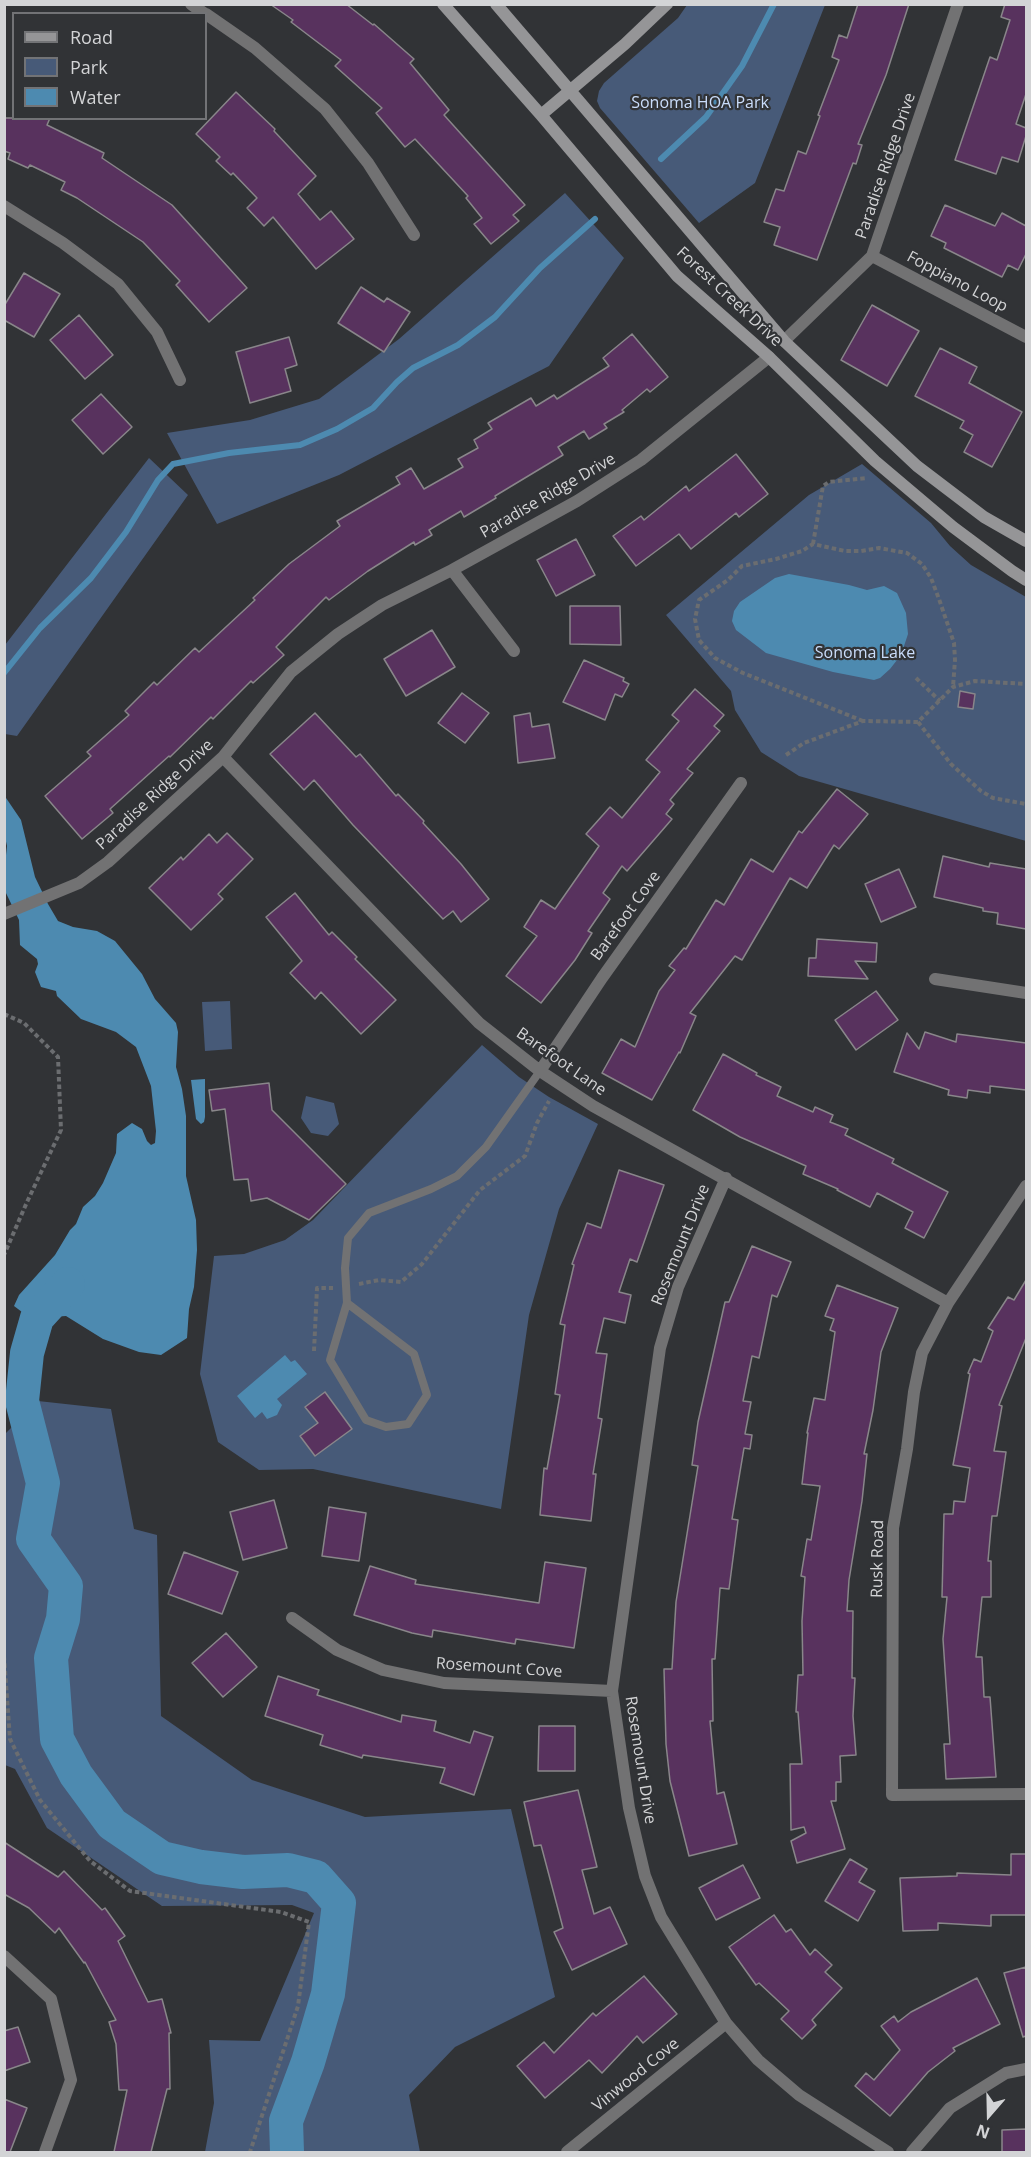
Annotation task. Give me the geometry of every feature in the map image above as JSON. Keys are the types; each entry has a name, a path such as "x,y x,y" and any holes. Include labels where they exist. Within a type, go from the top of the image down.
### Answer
{"street":[{"name":"Forest Creek Drive","path":"443,4 541,114 677,276 769,357 875,461 953,528 1026,580"},
{"name":"Forest Creek Drive","path":"496,4 784,341 917,466 984,517 1026,541"},
{"path":"541,114 625,44 667,4"},
{"name":"Paradise Ridge Drive","path":"784,341 872,256 958,4"},
{"path":"207,15 255,48 325,109 368,163 414,235"},
{"path":"4,206 63,243 118,284 158,332 180,380"},
{"name":"Foppiano Loop","path":"872,256 1026,337"},
{"name":"Paradise Ridge Drive","path":"4,914 79,883 108,861 223,757 291,672 338,634 382,605 452,570 577,501 640,460 769,357"},
{"path":"452,570 514,651"},
{"name":"Barefoot Lane","path":"223,757 479,1023 540,1071 593,1106 948,1303"},
{"name":"Barefoot Cove","path":"540,1071 602,978 741,783"},
{"path":"934,979 1026,993"},
{"name":"Rosemount Drive","path":"726,1178 678,1287 660,1348 612,1691 629,1808 645,1875 661,1917 726,2023 758,2060 799,2095 888,2152"},
{"name":"Rusk Road","path":"1026,1186 948,1303 922,1353 893,1528 892,1795 1026,1794"},
{"name":"Rosemount Cove","path":"292,1618 337,1650 383,1670 444,1683 612,1691"},
{"path":"4,1956 51,1999 71,2080 45,2152"},
{"name":"Vinwood Cove","path":"567,2152 726,2023"},
{"path":"912,2152 950,2108 1006,2073 1026,2069"}],"lane":[{"path":"346,1303 414,1354 427,1395 408,1424 386,1427 366,1420 330,1360 346,1303 348,1238 369,1213 432,1189 457,1176 486,1147 540,1071"}],"path":[{"path":"813,544 823,486 829,482 867,478"},
{"path":"954,687 954,643 931,578 922,564 907,553 879,548 845,551 813,544 776,559 742,566 728,580 699,600 694,619 699,640 715,658 743,673 864,721 918,722 954,687 975,681 1026,684"},
{"path":"916,678 940,701"},
{"path":"786,755 804,743 864,721"},
{"path":"918,722 951,764 981,791 993,798 1026,804"},
{"path":"4,1014 24,1023 58,1057 61,1130 4,1255"},
{"path":"314,1351 317,1288 379,1280 400,1282 422,1264 480,1190 525,1156 537,1123 549,1101"},
{"path":"4,1656 10,1739 40,1800 90,1861 130,1892 281,1912 309,1922 298,2006 250,2152"}],"green space":[{"name":"Sonoma HOA Park","path":"687,5 825,5 755,183 699,223 600,108 597,101 604,83 678,18"},
{"path":"565,193 624,258 549,366 339,475 217,524 167,433 250,420 319,399 399,339"},
{"path":"149,458 188,495 17,736 5,734 5,645"},
{"name":"Sonoma Lake","path":"862,464 931,523 950,546 971,565 1026,597 1026,841 799,776 761,752 735,710 731,691 666,615 809,495"},
{"path":"230,1001 232,1049 205,1051 202,1002"},
{"path":"482,1045 519,1077 549,1097 598,1124 559,1209 529,1315 501,1509 313,1469 259,1470 218,1442 200,1374 214,1256 244,1254 285,1240 313,1220"},
{"path":"306,1096 334,1103 339,1124 328,1136 311,1133 301,1118"},
{"path":"38,1401 111,1409 134,1529 157,1535 161,1716 252,1780 365,1817 511,1809 555,1997 455,2047 409,2095 420,2152 205,2152 214,2103 209,2040 260,2041 314,1913 292,1905 162,1906 47,1828 15,1769 5,1765 5,1434"}],"water":[{"path":"789,574 867,590 884,586 897,593 906,613 908,634 901,655 890,669 874,680 833,672 766,653 736,630 732,621 734,611 740,602 775,578"},
{"path":"4,795 21,820 35,877 58,921 73,927 97,931 115,941 142,974 155,999 176,1023 178,1032 176,1067 186,1116 186,1176 196,1220 197,1250 187,1338 161,1355 139,1352 103,1339 66,1316 37,1318 14,1306 19,1295 55,1255 76,1224 83,1207 95,1196 103,1183 116,1153 117,1134 132,1123 142,1129 151,1145 155,1143 156,1131 151,1086 136,1047 116,1032 81,1019 57,996 56,991 41,987 35,972 37,959 20,945 19,920 5,891 7,846"},
{"path":"205,1079 205,1117 201,1124 196,1119 191,1080"},
{"path":"285,1355 291,1362 295,1360 307,1374 277,1399 282,1405 277,1415 267,1419 262,1412 255,1418 237,1396"}],"building":[{"path":"270,4 346,4 374,24 414,59 410,63 449,110 444,115 525,205 513,215 519,221 491,244 474,224 482,218 466,198 468,196 415,139 405,147 376,113 382,108 335,66 341,60"},
{"path":"858,4 909,4 886,75 858,144 862,145 856,164 853,163 817,260 774,245 780,227 764,222 776,189 784,191 798,151 806,154 839,60 832,57 839,35 847,38"},
{"path":"1005,4 1026,4 1026,94 1016,124 1026,128 1026,136 1018,162 1002,157 996,174 955,160 990,57 997,60 1010,20 1001,17"},
{"path":"236,92 275,129 274,131 316,176 298,194 320,220 331,211 354,239 316,269 273,217 264,226 247,208 257,198 233,173 231,175 216,161 220,157 196,134"},
{"path":"4,118 49,120 47,125 104,153 102,158 172,205 247,288 209,322 176,285 180,281 143,242 77,198 61,190 65,182 30,165 28,168 8,159 10,153 4,151"},
{"path":"945,205 995,226 1002,213 1026,226 1026,254 1018,270 1008,265 1002,277 944,248 946,243 931,236"},
{"path":"24,273 60,294 34,337 4,320 4,306"},
{"path":"361,287 384,302 387,298 410,312 384,352 338,323"},
{"path":"872,305 919,331 887,386 841,360"},
{"path":"79,315 113,355 85,379 50,340"},
{"path":"632,334 668,377 650,392 647,389 622,410 624,412 604,424 607,428 589,439 584,431 558,447 563,455 464,517 461,511 429,530 432,535 415,545 414,542 368,571 329,600 326,597 276,647 284,655 253,683 251,681 213,719 211,717 170,757 110,809 113,813 82,839 45,796 91,756 87,752 129,715 125,711 154,682 157,685 195,648 199,652 255,600 253,598 289,564 340,526 337,521 400,484 396,477 411,468 424,489 463,467 458,459 478,448 474,440 492,429 488,423 531,398 536,406 554,395 557,399 609,366 603,358"},
{"path":"289,337 297,365 285,369 291,391 250,403 236,352"},
{"path":"940,348 977,367 969,383 1022,412 992,467 964,452 973,435 960,428 964,421 915,396"},
{"path":"101,394 132,427 103,454 72,420"},
{"path":"736,454 768,494 739,517 736,513 691,549 679,534 636,566 613,536 641,516 644,520 686,486 689,491"},
{"path":"576,539 595,575 556,596 537,560"},
{"path":"570,606 620,606 621,645 570,644"},
{"path":"432,630 455,667 406,696 384,659"},
{"path":"584,660 624,678 623,681 629,684 622,697 615,694 605,720 563,702"},
{"path":"695,689 724,715 714,726 720,731 687,769 693,773 670,800 674,804 666,814 672,819 627,871 622,866 603,893 610,899 588,931 592,933 575,960 541,1003 506,976 537,936 524,927 541,900 555,909 599,846 586,834 610,807 622,818 660,772 646,760 679,721 672,715"},
{"path":"960,691 975,694 973,709 958,707"},
{"path":"462,693 489,713 465,743 438,723"},
{"path":"315,713 356,757 360,754 396,796 398,794 424,821 423,823 461,864 489,899 461,922 453,911 443,919 353,825 314,780 304,790 270,754"},
{"path":"530,713 532,727 549,724 555,758 518,763 514,716"},
{"path":"837,789 868,814 839,849 834,845 807,888 790,878 742,960 735,956 690,1013 696,1016 680,1053 652,1100 602,1073 621,1039 635,1047 659,991 675,970 669,966 684,948 686,949 716,900 724,905 751,859 773,872 799,831 802,833"},
{"path":"227,833 253,859 218,894 223,899 191,930 149,888 181,857 183,860 209,834 217,843"},
{"path":"943,856 989,867 990,863 1026,869 1026,929 997,924 998,913 934,897"},
{"path":"899,869 916,907 881,922 865,884"},
{"path":"295,893 329,935 332,932 396,1000 361,1034 321,992 315,999 290,973 302,961 266,917"},
{"path":"817,939 877,943 876,962 855,961 868,979 808,976 809,958 816,958"},
{"path":"876,991 898,1020 856,1050 835,1020"},
{"path":"925,1032 956,1042 957,1034 1026,1043 1026,1090 990,1086 990,1093 968,1090 967,1098 948,1095 949,1090 894,1072 907,1033 919,1049"},
{"path":"723,1054 757,1073 756,1075 781,1087 777,1096 813,1112 815,1107 833,1115 830,1122 848,1129 845,1135 894,1159 892,1163 948,1192 924,1238 905,1228 913,1212 877,1193 870,1207 838,1189 803,1174 806,1166 740,1137 693,1110"},
{"path":"269,1083 272,1110 346,1184 309,1220 267,1198 251,1201 248,1179 234,1180 225,1109 212,1111 209,1090"},
{"path":"619,1170 664,1185 637,1262 630,1259 619,1292 631,1295 625,1323 604,1318 596,1353 607,1354 598,1418 602,1419 593,1474 596,1474 591,1521 540,1515 544,1468 547,1469 560,1395 555,1394 565,1325 560,1324 574,1265 572,1264 587,1223 601,1228"},
{"path":"752,1246 791,1262 777,1297 772,1295 759,1358 752,1356 743,1401 751,1402 745,1434 752,1435 750,1449 744,1448 732,1519 738,1520 729,1589 720,1588 715,1659 712,1659 713,1721 710,1721 717,1794 724,1792 737,1844 689,1856 670,1781 666,1744 664,1669 672,1669 676,1602 698,1466 692,1465 698,1422 725,1302 729,1302"},
{"path":"1026,1280 1026,1338 999,1405 1002,1406 994,1451 1006,1452 997,1516 992,1516 988,1561 991,1561 991,1597 982,1597 976,1657 982,1657 984,1697 990,1697 996,1777 946,1779 944,1744 950,1744 943,1639 947,1597 942,1597 944,1514 953,1514 954,1501 965,1502 970,1468 953,1465 970,1374 968,1373 974,1359 981,1362 993,1331 988,1328 1008,1297 1014,1300"},
{"path":"837,1285 898,1308 881,1352 864,1454 867,1454 862,1501 849,1580 847,1611 853,1611 852,1678 855,1678 853,1716 856,1755 840,1756 841,1782 836,1782 836,1801 831,1801 845,1849 797,1863 791,1841 806,1833 804,1827 791,1830 790,1764 802,1764 798,1712 796,1712 798,1675 803,1675 802,1621 805,1577 801,1576 807,1539 811,1540 820,1486 802,1484 807,1433 814,1398 825,1400 835,1332 830,1330 834,1319 825,1316"},
{"path":"325,1392 352,1429 315,1456 300,1436 318,1423 305,1407"},
{"path":"274,1500 287,1548 243,1560 230,1512"},
{"path":"329,1507 366,1513 359,1561 322,1556"},
{"path":"184,1552 238,1572 222,1614 168,1594"},
{"path":"545,1562 586,1568 574,1648 516,1639 515,1644 433,1630 432,1637 354,1615 370,1566 416,1580 415,1584 539,1603"},
{"path":"226,1633 257,1667 223,1697 192,1663"},
{"path":"278,1676 319,1690 317,1695 401,1722 402,1715 436,1721 434,1731 470,1743 474,1731 493,1737 474,1795 440,1783 445,1768 363,1755 362,1758 320,1745 323,1735 265,1716"},
{"path":"539,1726 575,1726 575,1771 538,1771"},
{"path":"578,1790 597,1867 582,1870 594,1914 610,1907 627,1944 572,1970 554,1932 563,1928 541,1845 534,1846 524,1802"},
{"path":"4,1842 58,1877 64,1871 102,1910 105,1908 125,1936 118,1941 148,2002 162,1999 171,2033 169,2033 170,2089 167,2089 151,2152 114,2152 127,2090 119,2090 116,2044 109,2022 116,2020 85,1962 59,1928 55,1933 29,1908 4,1894"},
{"path":"1011,1854 1026,1854 1026,1915 991,1915 991,1926 938,1923 938,1930 903,1931 900,1878 957,1876 957,1873 1011,1875"},
{"path":"850,1859 867,1869 859,1882 875,1891 858,1921 825,1901"},
{"path":"743,1865 760,1898 716,1920 699,1888"},
{"path":"774,1915 786,1932 791,1929 810,1955 815,1949 832,1965 825,1972 842,1988 812,2020 816,2025 802,2039 781,2019 789,2011 759,1983 756,1985 729,1947"},
{"path":"1026,1967 1026,2036 1023,2037 1004,1973"},
{"path":"644,1976 677,2014 643,2043 637,2036 602,2073 589,2060 545,2098 517,2066 544,2042 554,2053 593,2013 596,2016"},
{"path":"977,1978 1000,2024 953,2048 955,2051 928,2072 890,2116 855,2086 866,2073 874,2080 900,2050 881,2026 894,2016 898,2022 911,2012"},
{"path":"18,2027 30,2062 4,2071 4,2031"},
{"path":"4,2099 27,2108 10,2152 4,2152"},
{"path":"1026,2129 1026,2152 1002,2152 1002,2130"}],"waterway":[{"path":"661,159 706,117 742,66 774,4"},
{"path":"4,673 40,628 91,578 126,532 158,480 173,464 229,453 300,445 337,429 373,408 413,368 458,345 495,317 540,268 595,219"},
{"path":"68,1284 37,1318 27,1353 22,1401 43,1483 33,1539 66,1586 63,1619 51,1658 57,1739 76,1775 112,1824 162,1858 201,1867 243,1872 288,1870 316,1877 339,1903 328,1994 308,2062 286,2121 287,2152"}]}
